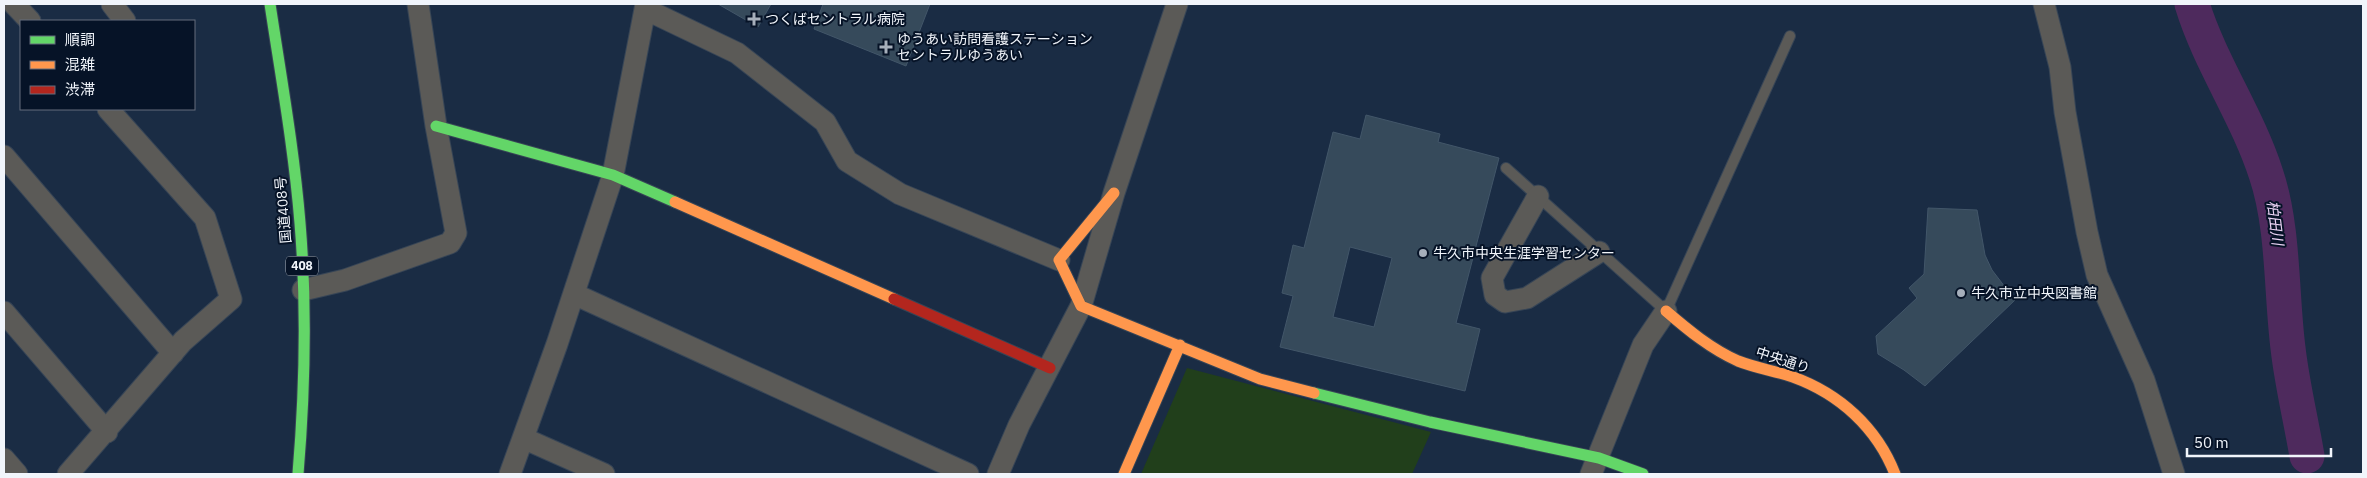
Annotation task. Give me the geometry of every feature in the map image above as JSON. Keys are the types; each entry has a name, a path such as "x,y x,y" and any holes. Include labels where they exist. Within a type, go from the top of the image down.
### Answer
{"main road":[{"name":"国道408号","path":"270,4 300,222 305,356 303,428 298,474"},
{"path":"436,126 613,175 1050,368"},
{"path":"1114,193 1059,260 1081,306 1260,379 1595,466 1642,474"},
{"name":"中央通り","path":"1666,311 1702,341 1728,357 1757,369 1800,380 1827,393 1854,411 1876,436 1892,463 1895,474"},
{"path":"1124,474 1180,345"}],"street":[{"path":"112,4 124,20"},
{"path":"303,290 345,280 450,243 456,233 436,126 418,4"},
{"path":"998,474 1020,425 1081,306 1114,193 1177,4"},
{"path":"2044,4 2060,67 2066,121 2087,232 2098,275 2144,380 2174,474"},
{"path":"510,474 574,294 613,175 646,6 737,53 825,122 847,161 900,194 1059,260"},
{"path":"68,474 107,432 183,342 231,299 206,218 109,110"},
{"path":"4,156 174,353"},
{"path":"1538,196 1492,278 1495,295 1505,302 1527,298 1599,252"},
{"path":"574,294 968,474"},
{"path":"1595,466 1643,346 1666,311"},
{"path":"4,312 107,432"},
{"path":"523,438 604,474"},
{"path":"4,459 17,474"}],"lane":[{"path":"1506,168 1666,311 1790,36"}],"green space":[{"path":"1187,368 1431,432 1412,474 1141,474"}],"shaded area":[{"path":"2185,4 2198,4 2227,74 2216,79"}],"building":[{"name":"つくばセントラル病院","path":"718,4 771,4 758,27"},
{"name":"ゆうあい訪問看護ステーション セントラルゆうあい","path":"823,4 930,4 906,66 814,29"},
{"name":"牛久市中央生涯学習センター","path":"1366,115 1440,134 1438,142 1499,158 1456,323 1480,329 1465,391 1280,347 1293,296 1282,293 1293,245 1304,248 1333,132 1360,139","holes":["1350,247 1392,258 1374,327 1333,317"]},
{"name":"牛久市立中央図書館","path":"1928,208 1977,210 1985,255 1992,270 2015,300 1925,386 1878,354 1876,336 1917,298 1909,288 1924,274"}],"waterway":[{"name":"柏田川","path":"2192,4 2208,47 2258,152 2272,194 2279,238 2290,362 2307,456"}],"traffic: fast":[{"path":"270,4 294,168 304,286 302,411 298,474"},
{"path":"436,126 613,175 675,202"},
{"path":"1314,393 1430,422 1599,458 1643,474"}],"traffic: slow":[{"path":"1114,193 1059,260 1081,306 1260,379 1314,393"},
{"path":"675,202 894,299"},
{"path":"1666,311 1718,351 1738,361 1810,384 1841,403 1855,415 1878,442 1895,474"},
{"path":"1124,474 1180,345"}],"traffic: jam":[{"path":"894,299 1050,368"}],"place":[{"name":"つくばセントラル病院","path":"754,19"},
{"name":"ゆうあい訪問看護ステーション セントラルゆうあい","path":"886,47"},
{"name":"牛久市中央生涯学習センター","path":"1423,253"},
{"name":"牛久市立中央図書館","path":"1961,293"}]}
